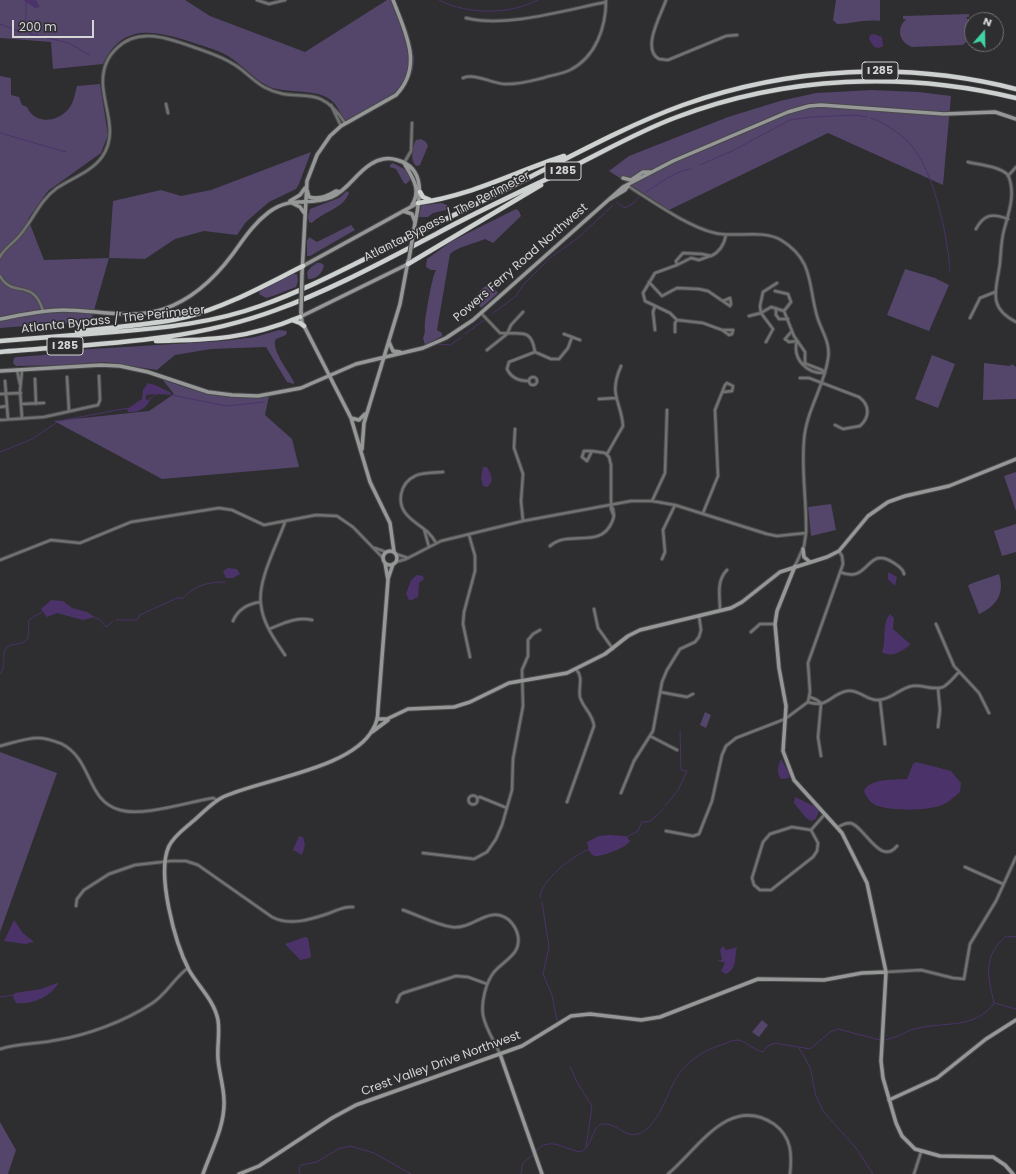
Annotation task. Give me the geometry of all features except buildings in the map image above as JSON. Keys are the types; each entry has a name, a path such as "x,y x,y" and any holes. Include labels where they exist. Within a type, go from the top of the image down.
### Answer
{"highway":[{"name":"Atlanta Bypass / The Perimeter","path":"0,342 190,324 257,307 336,274 577,152 658,115 686,104 744,87 808,76 888,71 963,78 1016,89"},
{"name":"Atlanta Bypass / The Perimeter","path":"0,352 130,341 214,329 258,317 295,303 410,248 480,211 675,117 727,101 792,87 841,82 899,81 955,86 1016,98"},
{"path":"418,203 473,191 577,152"},
{"path":"408,262 578,164"},
{"path":"420,192 424,198 436,200"},
{"path":"56,337 101,329 166,321 193,315 225,303 303,266"},
{"path":"130,341 230,338 257,333 292,320 301,315"},
{"path":"292,320 300,322 304,326"}],"street":[{"path":"257,0 274,4 285,0"},
{"path":"0,319 42,311 64,310 130,315 150,313 178,303 203,287 218,274 257,222 274,208 289,202 300,195 306,185 317,155 330,136 343,124 394,96 407,79 412,61 411,51 393,0"},
{"path":"666,0 650,44 651,51 659,59 668,60 726,36 737,35"},
{"path":"463,78 471,76 496,83 516,84 571,69 586,58 596,43 604,24 606,1 505,21 485,21 466,18"},
{"path":"0,257 4,250 21,235 48,196 92,167 105,152 109,141 110,128 103,88 104,69 114,50 130,39 148,35 171,39 228,61 269,90 319,98 330,104 336,110 343,124"},
{"path":"166,104 168,112"},
{"name":"Powers Ferry Road Northwest","path":"0,371 120,366 143,370 199,390 243,396 258,396 291,390 330,376 356,364 423,348 446,338 481,314 610,198 625,190 628,186 651,172 788,112 809,106 876,108 944,114 995,112 1016,119"},
{"path":"404,163 411,151 412,123"},
{"path":"289,202 324,200 340,192 376,160 391,158 411,167 418,176 420,192 403,294 367,411 362,434 362,454"},
{"path":"968,162 997,169 1008,176 1014,184 1016,195 1002,236 999,271 994,292 997,304 1001,311 1016,322"},
{"path":"404,163 413,176 416,186 415,197 411,206"},
{"path":"1008,176 1016,167"},
{"path":"623,178 631,180 643,172 651,172"},
{"path":"306,185 309,197 313,199 321,198 336,191 340,192"},
{"path":"306,185 301,315 304,326 351,418 370,482 388,516 395,553 394,563 388,580"},
{"path":"628,186 698,227 726,235 764,235 775,237 786,244 804,264 811,279 817,317 829,347 828,361 807,420 804,439 806,534 803,549 777,611 775,624 779,668 785,697 786,719 783,751 790,772 798,785 838,827 853,853 867,883 886,972 882,1037 882,1069 889,1100 902,1136 910,1146 921,1152 940,1156 993,1157 1005,1165 1013,1174"},
{"path":"289,202 300,207 306,214"},
{"path":"303,266 418,203"},
{"path":"403,210 412,214 415,223"},
{"path":"976,229 981,220 989,215 996,214 1008,218"},
{"path":"722,330 703,323 677,320 670,313 645,301 643,293 655,273 691,258 699,260 718,252 726,235"},
{"path":"677,265 676,261 683,253 710,256"},
{"path":"301,315 408,262"},
{"path":"0,276 7,284 36,295 42,311"},
{"path":"649,282 662,296 676,288 699,289 708,291 723,302 730,306 732,304 730,298 723,302"},
{"path":"766,342 773,329 761,313 760,306 764,292 777,283"},
{"path":"775,291 788,294 791,299 791,302 784,311"},
{"path":"970,318 980,298 994,292"},
{"path":"655,306 655,330"},
{"path":"749,316 761,313 771,307 784,311 797,341 805,352 805,363"},
{"path":"776,308 778,318 788,319"},
{"path":"487,350 507,334 511,324 523,312"},
{"path":"481,314 487,318 487,320 500,333 523,333 530,336 534,342 535,352"},
{"path":"675,332 675,323 677,320"},
{"path":"792,331 786,339 788,342 797,341"},
{"path":"564,334 580,340"},
{"path":"529,381 514,378 508,371 508,365 512,361 535,352 552,359 558,359 568,348 572,337"},
{"path":"389,341 393,351 403,353"},
{"path":"797,341 797,353 801,364 810,370 825,372"},
{"path":"801,364 805,363 825,372"},
{"path":"606,454 623,426 616,398 616,380 621,366"},
{"path":"19,370 22,418"},
{"path":"0,420 44,417 99,403 99,376"},
{"path":"67,377 69,411"},
{"path":"800,378 809,378 821,382 859,398 867,406 867,418 860,426 843,429 835,425"},
{"path":"35,379 36,404"},
{"path":"5,381 8,419"},
{"path":"703,513 718,476 715,410 723,392"},
{"path":"0,394 21,393"},
{"path":"599,399 616,398"},
{"path":"21,404 44,403"},
{"path":"0,406 7,406"},
{"path":"652,501 665,473 667,410"},
{"path":"351,418 360,419 367,411"},
{"path":"515,429 514,448 523,474 521,501 523,521"},
{"path":"550,546 555,542 566,539 601,536 608,531 614,516 610,491 611,465 606,454 603,452 584,451 582,458 584,460 589,459 592,452"},
{"path":"203,1174 219,1130 223,1114 224,1100 218,1057 218,1020 210,1001 188,968 171,918 166,886 165,861 169,846 175,837 218,800 236,792 274,782 325,763 352,749 389,719 408,709 448,708 459,706 498,688 521,680 556,676 576,669 613,649 628,636 640,630 720,611 738,604 782,571 839,551 868,516 888,502 905,496 948,486 1016,459"},
{"path":"436,543 432,535 405,512 401,503 402,492 406,483 416,475 443,472"},
{"path":"385,563 394,563 409,558 436,543 523,521 631,501 652,501 675,505 777,536 806,534"},
{"path":"662,559 664,552 663,530 675,505"},
{"path":"0,560 51,540 80,543 122,525 140,520 199,513 220,508 232,510 264,525 316,515 337,516 353,526 383,558 388,580 378,712 372,732"},
{"path":"285,655 269,629 260,602 262,583 286,521"},
{"path":"424,528 429,547"},
{"path":"383,558 387,552 391,534"},
{"path":"469,535 475,556 475,571 464,612 463,624 470,657"},
{"path":"373,547 409,558"},
{"path":"803,549 804,557 814,561"},
{"path":"666,830 693,836 699,834 712,801 722,755 726,746 736,738 786,719 808,702 810,697 808,663 840,572 843,560 839,551"},
{"path":"840,572 851,575 858,574 865,569 872,560 881,557 887,558 901,568 904,574"},
{"path":"720,611 719,583 727,570"},
{"path":"782,571 788,574 790,579"},
{"path":"233,621 242,608 260,602"},
{"path":"594,609 598,628 613,649"},
{"path":"621,793 634,761 650,736 654,726 665,674 678,651 694,642 699,637 701,630 698,615"},
{"path":"269,629 305,618 312,620"},
{"path":"751,632 760,624 775,624"},
{"path":"936,624 951,661 959,672 979,692 989,713"},
{"path":"423,853 467,860 480,857 487,852 496,839 512,790 513,759 523,706 521,680 522,670 528,656 528,640 533,634 540,630"},
{"path":"567,802 594,726 592,717 580,699 581,678 576,669"},
{"path":"808,702 817,705 829,701 841,693 850,690 872,699 880,700 911,686 938,688 947,684 959,672"},
{"path":"938,688 940,710 938,727"},
{"path":"660,692 687,697 693,694"},
{"path":"810,697 821,703"},
{"path":"880,700 885,744"},
{"path":"821,703 818,737 821,756"},
{"path":"378,712 383,717 389,719"},
{"path":"377,719 389,719"},
{"path":"650,736 677,750"},
{"path":"0,746 38,738 46,738 65,746 80,759 98,794 113,807 122,811 153,809 213,798 218,800"},
{"path":"476,798 480,797 507,808"},
{"path":"811,830 826,814"},
{"path":"838,827 846,823 854,824 875,846 881,850 890,850 897,846"},
{"path":"788,827 811,830 818,843 817,851 813,856 771,890 763,891 756,887 753,882 752,875 763,842 767,836 775,831 788,827"},
{"path":"965,867 1004,884 1016,856"},
{"path":"76,906 77,899 84,890 109,874 135,865 165,861 186,861 194,863 272,917 282,921 293,922 347,906 353,907"},
{"name":"Crest Valley Drive Northwest","path":"239,1174 259,1166 332,1118 356,1105 529,1043 556,1024 574,1015 590,1014 628,1019 651,1019 660,1017 758,979 824,980 862,973 921,970 953,978 964,979 970,944 987,917 1004,884"},
{"path":"403,910 452,927 466,926 490,915 500,916 509,921 517,934 517,948 511,957 495,971 487,984 483,1015 500,1054 542,1174"},
{"path":"0,1049 59,1040 102,1028 145,1008 158,1000 178,976 188,968"},
{"path":"398,1002 400,995 403,993 456,976 468,976 487,984"},
{"path":"889,1100 937,1078 977,1045 1016,1020"},
{"path":"668,1174 718,1126 733,1118 744,1116 756,1117 768,1121 785,1135 792,1153 790,1174"},
{"path":"914,1174 921,1152"}],"shaded area":[{"path":"0,0 185,0 210,16 305,52 387,0 395,0 412,46 414,66 410,78 402,89 392,98 369,112 345,122 336,105 326,97 319,94 270,87 233,60 214,49 162,34 139,33 129,36 119,42 103,64 53,69 51,42 0,38"},
{"path":"23,0 36,0 40,7 35,8"},
{"path":"836,0 880,0 880,21 837,24 833,20"},
{"path":"964,14 964,44 912,47 904,42 900,35 901,27 906,19 903,19 903,16"},
{"path":"874,34 882,37 883,46 879,48 874,47 869,39 870,35"},
{"path":"0,76 11,78 11,95 19,97 22,105 27,107 36,117 48,120 54,119 66,112 70,107 77,86 100,84 108,135 101,153 48,191 28,219 44,260 109,258 91,321 0,328"},
{"path":"872,90 919,92 951,96 943,185 828,133 669,210 609,171 629,156 728,117 780,101 816,93"},
{"path":"421,139 426,142 428,146 420,165 416,166 412,157 413,150 416,140"},
{"path":"311,152 296,189 269,202 246,222 237,235 204,231 175,239 145,259 109,258 113,201 161,190 181,196 211,190"},
{"path":"393,163 406,170 410,176 410,180 406,184 396,169 390,167"},
{"path":"347,191 349,193 342,203 312,223 309,222 308,216 310,209 339,198"},
{"path":"442,203 449,206 446,210 433,213 428,217 419,217 421,206"},
{"path":"516,209 519,211 521,216 493,243 485,239 462,247 450,254 437,330 442,333 442,336 425,345 423,338 426,317 431,287 436,270 431,270 426,267 427,259 452,241"},
{"path":"351,225 355,230 310,256 307,256 307,241 309,237 317,242"},
{"path":"317,263 324,265 322,271 316,277 308,279 307,272"},
{"path":"905,269 935,278 949,285 929,331 887,315"},
{"path":"291,274 297,274 298,281 296,287 266,298 259,294 260,290"},
{"path":"491,284 498,293 481,308 474,298 484,287"},
{"path":"279,330 287,331 286,335 276,339 276,348 294,384 287,382 266,347 211,349 175,355 157,370 103,362 75,365 16,366 13,363 14,358 17,357 75,350 223,341 255,337"},
{"path":"932,355 955,364 938,408 915,399"},
{"path":"984,363 1010,366 1012,364 1016,367 1016,399 983,400"},
{"path":"162,379 214,395 228,397 269,396 265,415 292,439 299,467 162,479 54,421 149,411 174,394"},
{"path":"148,383 172,393 146,395 146,400 150,400 144,408 135,412 128,412 127,409 142,399 143,390"},
{"path":"483,467 487,467 492,478 491,483 487,487 483,486 481,478"},
{"path":"1016,472 1016,511 1004,476"},
{"path":"831,504 836,530 811,536 808,507"},
{"path":"1016,524 1016,552 1002,556 994,531"},
{"path":"228,568 237,569 240,574 233,578 226,578 223,571"},
{"path":"888,572 897,577 895,586 888,579"},
{"path":"999,574 1001,587 998,598 991,607 979,614 968,586"},
{"path":"417,575 423,576 424,579 419,583 418,597 409,600 406,594 411,580"},
{"path":"51,600 63,601 72,608 87,612 95,617 83,620 57,613 47,617 41,609"},
{"path":"890,614 894,618 893,629 910,644 899,652 886,654 882,652 887,618"},
{"path":"705,712 711,715 706,728 700,725"},
{"path":"0,752 57,773 0,932"},
{"path":"781,759 790,775 789,778 781,779 779,777 778,769"},
{"path":"916,762 951,771 961,783 960,792 942,805 920,809 884,808 875,805 867,798 864,791 871,784 883,780 907,779 913,764"},
{"path":"795,797 818,808 819,811 816,819 811,821 806,818 794,803"},
{"path":"299,836 303,837 305,845 302,855 293,850"},
{"path":"599,836 626,836 630,841 628,844 613,852 594,856 589,851 587,842"},
{"path":"14,920 23,933 34,942 25,944 4,941"},
{"path":"305,937 308,938 311,956 310,958 300,960 285,944"},
{"path":"723,946 726,950 737,947 734,965 730,972 726,974 721,971 725,963 717,960 722,960 720,950"},
{"path":"57,983 58,984 50,993 34,1002 16,1003 13,997 15,993 41,989"},
{"path":"762,1020 768,1025 759,1037 752,1032"},
{"path":"0,1122 16,1150 8,1174 0,1174"}],"waterway":[{"path":"439,0 450,5 475,11 502,11 527,5 538,0"},
{"path":"0,24 18,31 25,22 26,2"},
{"path":"22,28 31,34 69,43 89,55"},
{"path":"700,165 734,150 790,120 810,117 855,115 867,117"},
{"path":"871,118 901,135 915,150 927,171 936,196 943,223 950,271"},
{"path":"0,133 66,152"},
{"path":"646,192 673,175 691,169"},
{"path":"616,202 625,208 634,203 639,197"},
{"path":"492,314 516,296 524,284 550,258 579,237 613,205"},
{"path":"465,334 484,320"},
{"path":"438,344 450,345 462,337"},
{"path":"148,400 157,394"},
{"path":"166,394 227,406 264,402"},
{"path":"0,452 32,439 59,421 128,408"},
{"path":"116,620 137,620 140,615 177,598 183,598 197,587 225,582"},
{"path":"0,674 4,667 4,653 7,647 25,641 29,635 29,620 42,612"},
{"path":"95,618 99,619 106,627 113,621"},
{"path":"665,806 678,790 687,771 681,770 680,731"},
{"path":"627,837 638,831 642,822 651,821 663,809"},
{"path":"540,898 541,891 552,876 567,862 589,849"},
{"path":"542,902 549,947 543,974 552,995 557,1021"},
{"path":"883,1040 918,1028 969,1021 987,1011 994,1003 989,976 990,960 993,952 1006,936 1016,937"},
{"path":"0,997 14,995"},
{"path":"994,1003 1016,1009"},
{"path":"536,1151 541,1146 552,1144 581,1152 588,1146 595,1130 601,1124 611,1125 629,1134 638,1134 652,1124 679,1074 687,1065 696,1057 730,1041 738,1040 763,1052 768,1046 775,1043 810,1049 830,1032 838,1029 880,1040"},
{"path":"799,1048 810,1067 816,1096 823,1111 856,1148 873,1174"},
{"path":"570,1066 577,1082 592,1106 586,1148"},
{"path":"300,1174 299,1169 301,1165 317,1162 338,1149 350,1146 374,1153 411,1174"},
{"path":"521,1174 523,1163 534,1154"}]}
